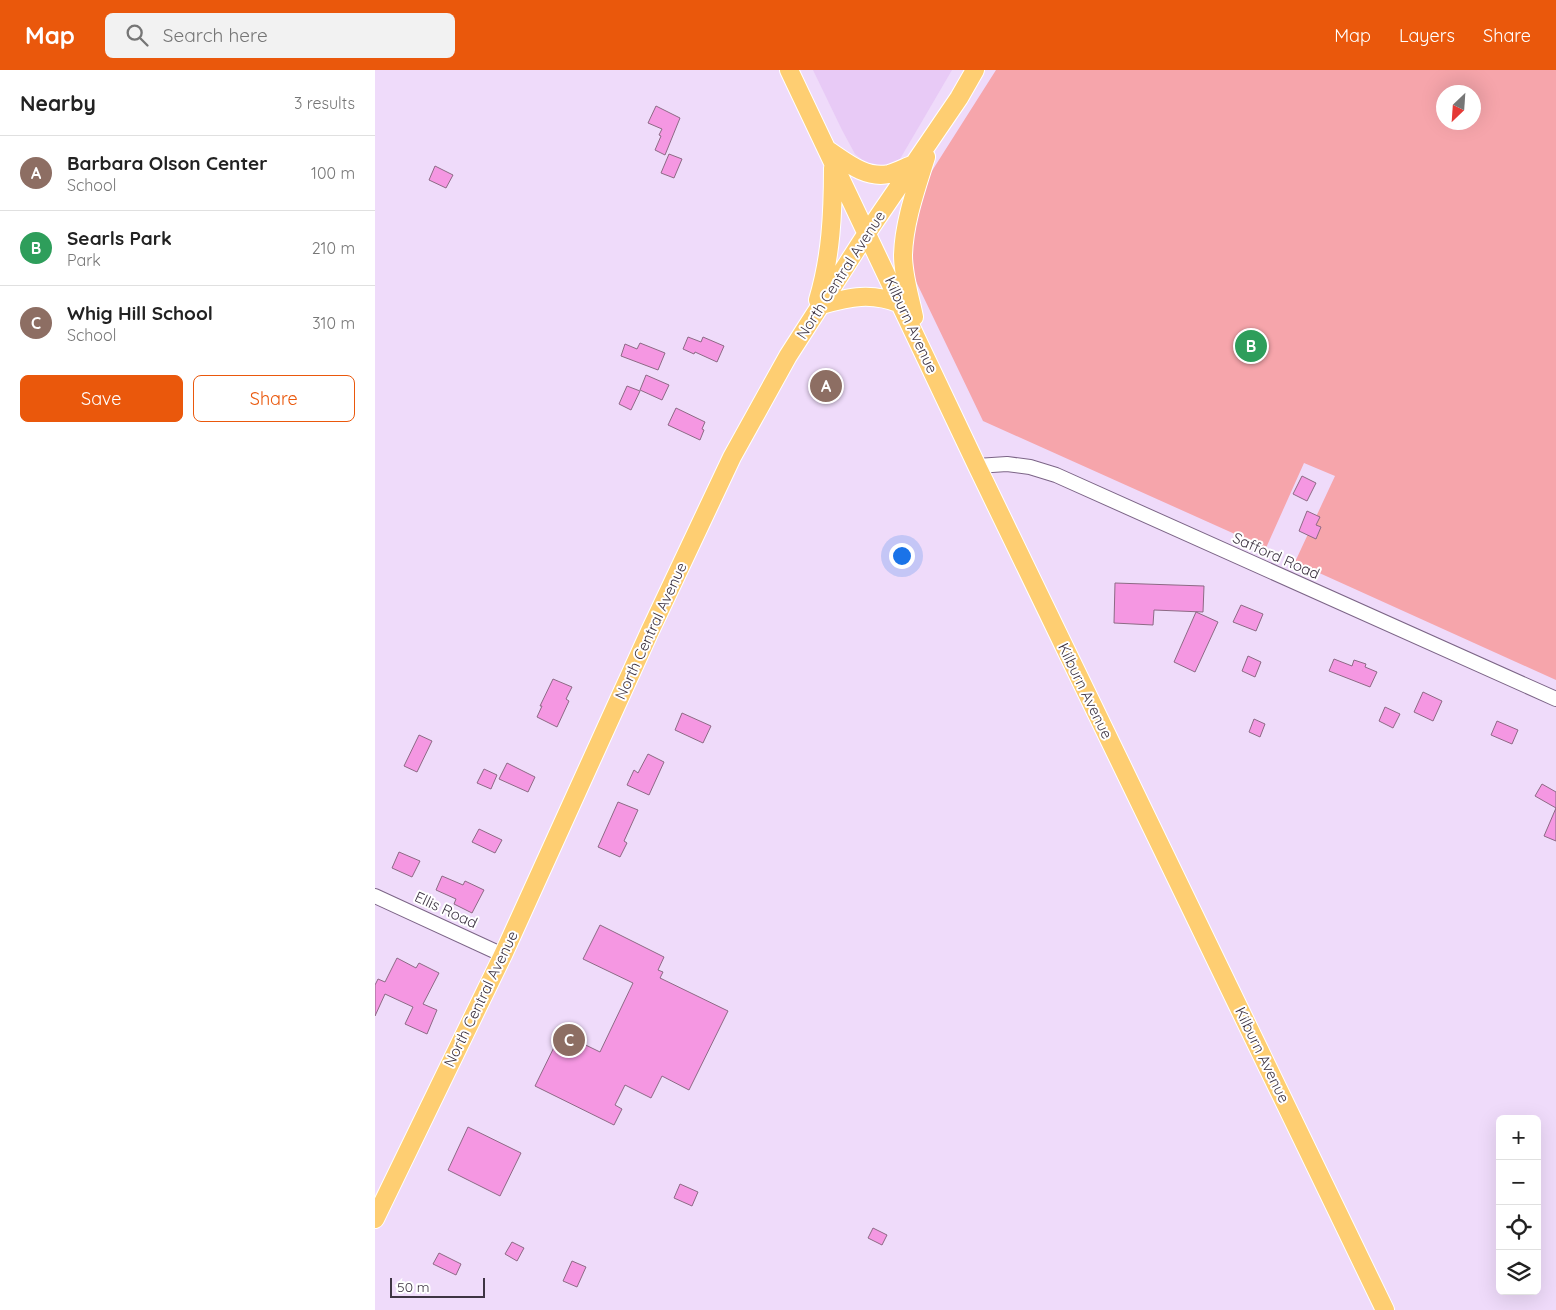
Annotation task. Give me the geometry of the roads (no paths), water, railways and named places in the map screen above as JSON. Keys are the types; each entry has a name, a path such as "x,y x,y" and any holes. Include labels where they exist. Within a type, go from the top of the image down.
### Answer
{"main road":[{"name":"Kilburn Avenue","path":"789,70 977,466 1385,1310"},
{"name":"North Central Avenue","path":"375,1219 503,955 650,631 732,457 788,356 867,234 959,98 975,70"},
{"path":"922,349 905,274 903,256 909,213 931,140"},
{"path":"816,312 830,249 833,196 830,156 874,175 888,174 914,164"},
{"path":"816,312 851,297 874,297 901,304"}],"street":[{"name":"Safford Road","path":"977,466 1007,464 1031,467 1056,475 1556,699"},
{"name":"Ellis Road","path":"375,896 503,955"}],"place":[{"name":"Searls Park","path":"1251,346"},
{"name":"Barbara Olson Center","path":"826,386"},
{"name":"Whig Hill School","path":"569,1040"}]}
